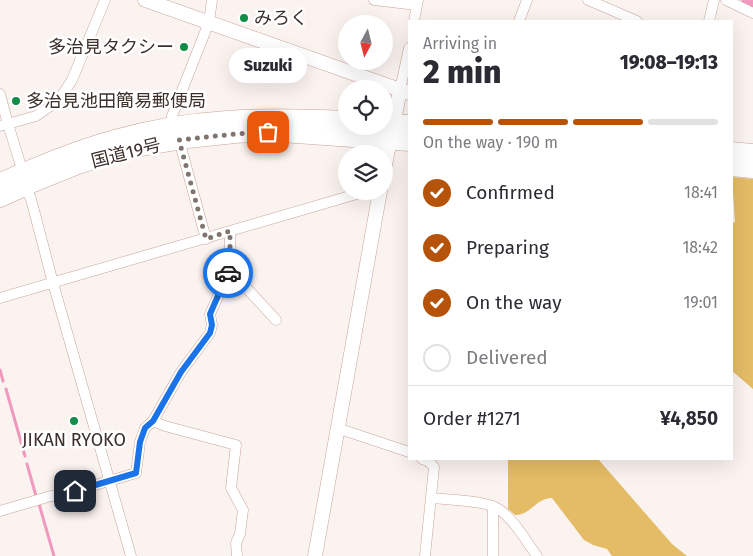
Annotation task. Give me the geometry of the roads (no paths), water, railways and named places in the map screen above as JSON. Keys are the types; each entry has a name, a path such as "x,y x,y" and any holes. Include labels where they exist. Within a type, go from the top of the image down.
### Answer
{"highway":[{"name":"国道19号","path":"0,198 85,163 223,119 338,120"},
{"name":"国道19号","path":"0,182 56,158 114,139 176,133 235,134 268,132 408,142"},
{"path":"733,151 753,153"},
{"path":"733,167 753,169"}],"street":[{"path":"4,125 36,116 58,100 72,80 106,0"},
{"path":"145,0 404,92"},
{"path":"206,239 172,116 209,22 212,0"},
{"path":"374,0 418,3 414,20"},
{"path":"519,20 527,0"},
{"path":"588,0 635,20"},
{"path":"709,20 714,0"},
{"path":"726,0 753,13"},
{"path":"389,145 404,92 408,57"},
{"path":"0,94 4,125 20,164"},
{"path":"28,193 131,556"},
{"path":"0,298 338,199"},
{"path":"315,556 378,200"},
{"path":"0,510 50,496 58,496 136,473 140,442 145,428 153,421 181,372 210,333 212,325 210,314 230,270 230,231"},
{"path":"230,270 276,320"},
{"path":"153,421 236,445 231,488 243,510 240,534 236,543 237,556"},
{"path":"338,428 408,452"},
{"path":"425,460 434,467 425,556"},
{"path":"432,498 482,503 499,509 510,519 537,556"},
{"path":"493,506 493,556"}],"waterway":[{"path":"0,370 3,381"},
{"path":"6,389 25,456"},
{"path":"27,464 36,496"},
{"path":"39,504 54,556"}],"place":[{"name":"みろく","path":"244,18"},
{"name":"多治見タクシー","path":"184,47"},
{"name":"多治見池田簡易郵便局","path":"16,101"},
{"name":"Suzuki","path":"268,132"},
{"name":"JIKAN RYOKO","path":"74,421"}]}
